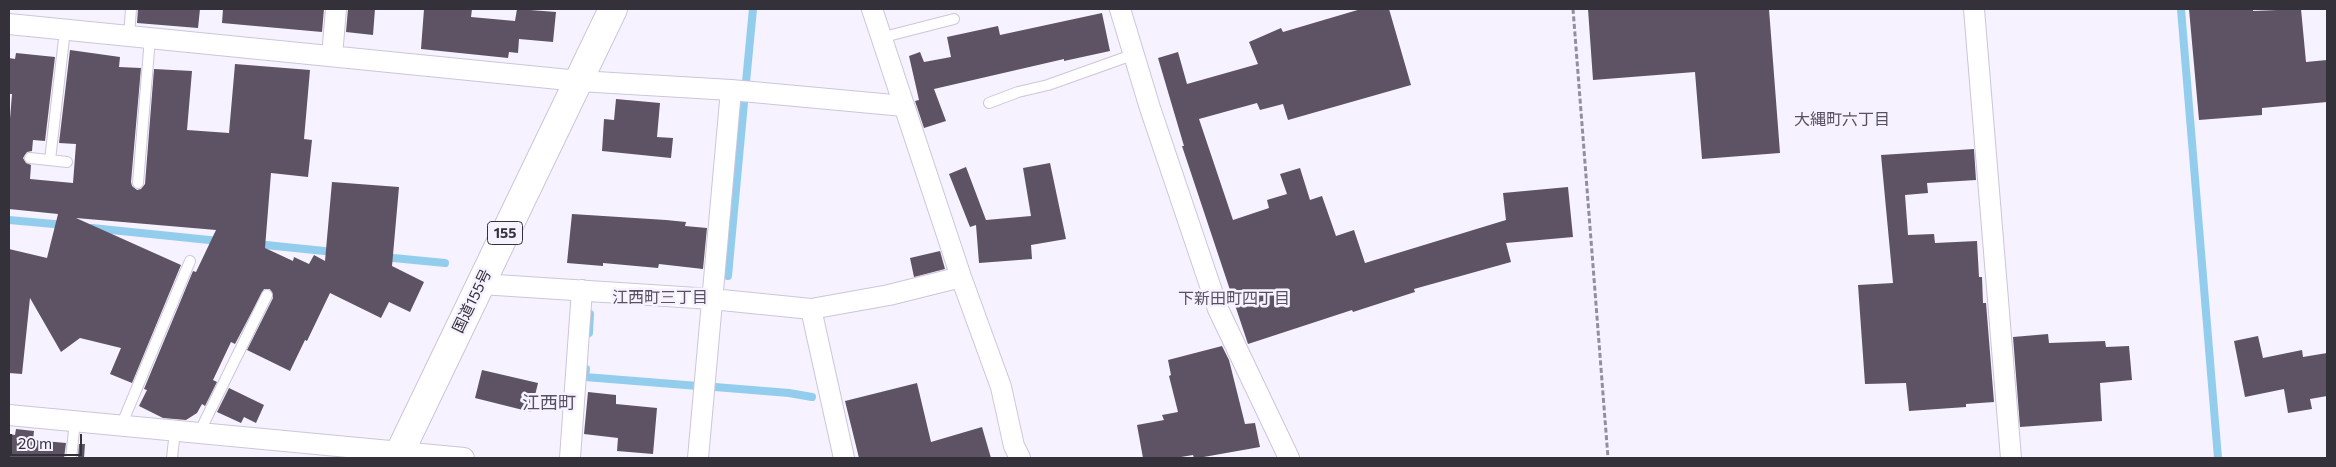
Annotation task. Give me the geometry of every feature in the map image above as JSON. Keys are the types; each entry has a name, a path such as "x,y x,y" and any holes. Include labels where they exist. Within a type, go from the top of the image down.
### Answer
{"highway":[{"name":"国道155号","path":"398,455 614,9"}],"street":[{"path":"332,56 336,9"},
{"path":"872,9 880,38 961,278 1001,387 1014,446 1020,458"},
{"path":"1120,9 1150,108 1218,309 1285,458"},
{"path":"1974,9 2011,458"},
{"path":"9,24 579,80 731,90 904,106"},
{"path":"698,458 731,90"},
{"path":"481,284 712,299 811,309 889,295 961,278"},
{"path":"570,458 582,290"},
{"path":"811,309 844,458"},
{"path":"9,415 199,433 398,455 464,458"}],"lane":[{"path":"129,36 131,9"},
{"path":"880,38 954,18"},
{"path":"50,160 65,30"},
{"path":"138,183 150,38"},
{"path":"989,103 1018,92 1048,85 1134,54"},
{"path":"30,158 68,162"},
{"path":"121,426 190,261"},
{"path":"199,433 267,295"},
{"path":"71,458 75,422"},
{"path":"172,458 175,431"}],"path":[{"path":"1573,9 1608,458"}],"building":[{"path":"138,9 200,9 198,28 137,23"},
{"path":"223,9 324,9 322,32 222,23"},
{"path":"348,9 375,9 373,35 346,32"},
{"path":"424,9 472,9 471,17 515,21 517,9 556,12 553,42 519,39 518,53 509,52 508,58 421,49"},
{"path":"1361,9 1389,9 1411,85 1288,120 1283,104 1260,110 1257,103 1199,119 1233,220 1269,208 1267,200 1287,194 1280,174 1300,168 1310,200 1322,196 1336,236 1354,230 1365,263 1506,220 1503,193 1568,187 1573,237 1506,243 1511,262 1414,289 1415,292 1353,312 1352,310 1248,344 1182,146 1184,146 1158,58 1178,52 1187,84 1258,64 1249,42 1281,28 1283,32"},
{"path":"1588,9 1769,9 1780,153 1702,159 1695,72 1593,80"},
{"path":"2189,9 2253,9 2253,11 2301,9 2306,62 2327,60 2327,102 2262,108 2262,115 2199,120"},
{"path":"1102,13 1110,51 1064,61 1064,59 934,89 946,121 924,128 915,101 919,100 909,56 920,52 924,62 951,57 947,37 998,26 1000,35"},
{"path":"70,50 120,57 119,67 141,68 131,182 132,186 137,190 141,189 145,184 154,69 192,71 187,130 229,133 235,64 310,70 304,139 312,140 308,177 271,173 265,248 293,261 294,257 309,264 314,255 325,261 332,182 399,187 392,266 424,282 410,312 389,302 381,318 330,293 290,371 247,350 273,298 270,289 264,289 235,344 231,342 213,380 217,382 205,406 202,404 197,413 186,420 163,418 139,406 147,390 144,389 193,271 196,272 216,230 76,218 181,265 132,383 110,374 121,348 80,338 61,352 30,298 22,374 9,373 9,249 47,258 58,214 9,209 9,131 12,94 9,94 9,58 15,59 16,53 55,57 45,141 33,140 32,151 27,152 23,158 26,163 31,165 30,179 73,183 76,144 59,143"},
{"path":"616,99 660,103 657,137 673,138 671,158 602,151 604,119 614,120"},
{"path":"1974,149 1976,180 1927,183 1928,193 1905,195 1908,235 1934,234 1935,243 1977,241 1979,277 1982,277 1983,303 1986,303 1994,402 1966,404 1966,407 1909,411 1906,383 1865,384 1858,285 1893,283 1881,155"},
{"path":"1050,163 1066,239 1031,245 1032,259 979,263 976,225 970,227 949,174 966,167 986,220 1031,216 1023,168"},
{"path":"572,214 686,222 685,226 707,228 703,269 659,264 658,268 603,263 603,266 567,263"},
{"path":"940,251 945,269 914,277 910,258"},
{"path":"2048,334 2049,343 2105,341 2106,347 2129,346 2132,380 2100,383 2102,421 2020,427 2013,337"},
{"path":"2258,336 2263,358 2302,350 2303,357 2327,353 2327,396 2310,399 2312,409 2288,413 2284,389 2245,397 2234,341"},
{"path":"1222,346 1229,360 1245,424 1255,423 1260,447 1198,458 1194,458 1193,455 1175,458 1143,458 1137,425 1164,420 1162,415 1178,412 1169,376 1171,375 1168,360"},
{"path":"482,370 538,383 531,412 475,398"},
{"path":"917,383 931,442 982,427 991,458 859,458 845,401"},
{"path":"229,388 264,405 256,423 244,417 241,423 217,412"},
{"path":"588,392 616,395 616,404 657,408 653,454 617,451 618,438 584,434"},
{"path":"16,429 34,431 33,440 66,443 64,458 9,458 9,434 15,435"},
{"path":"79,444 85,444 84,458 78,458"}],"waterway":[{"path":"746,82 753,9"},
{"path":"2181,9 2218,458"},
{"path":"728,276 744,103"},
{"path":"9,220 65,225"},
{"path":"92,228 219,241"},
{"path":"256,244 334,252"},
{"path":"383,257 445,263"},
{"path":"589,333 590,314"},
{"path":"586,369 585,377 698,386"},
{"path":"715,387 789,393 812,397"}],"district":[{"name":"大縄町六丁目","path":"1842,120"},
{"name":"江西町三丁目","path":"660,298"},
{"name":"下新田町四丁目","path":"1234,299"},
{"name":"江西町","path":"549,403"}]}
